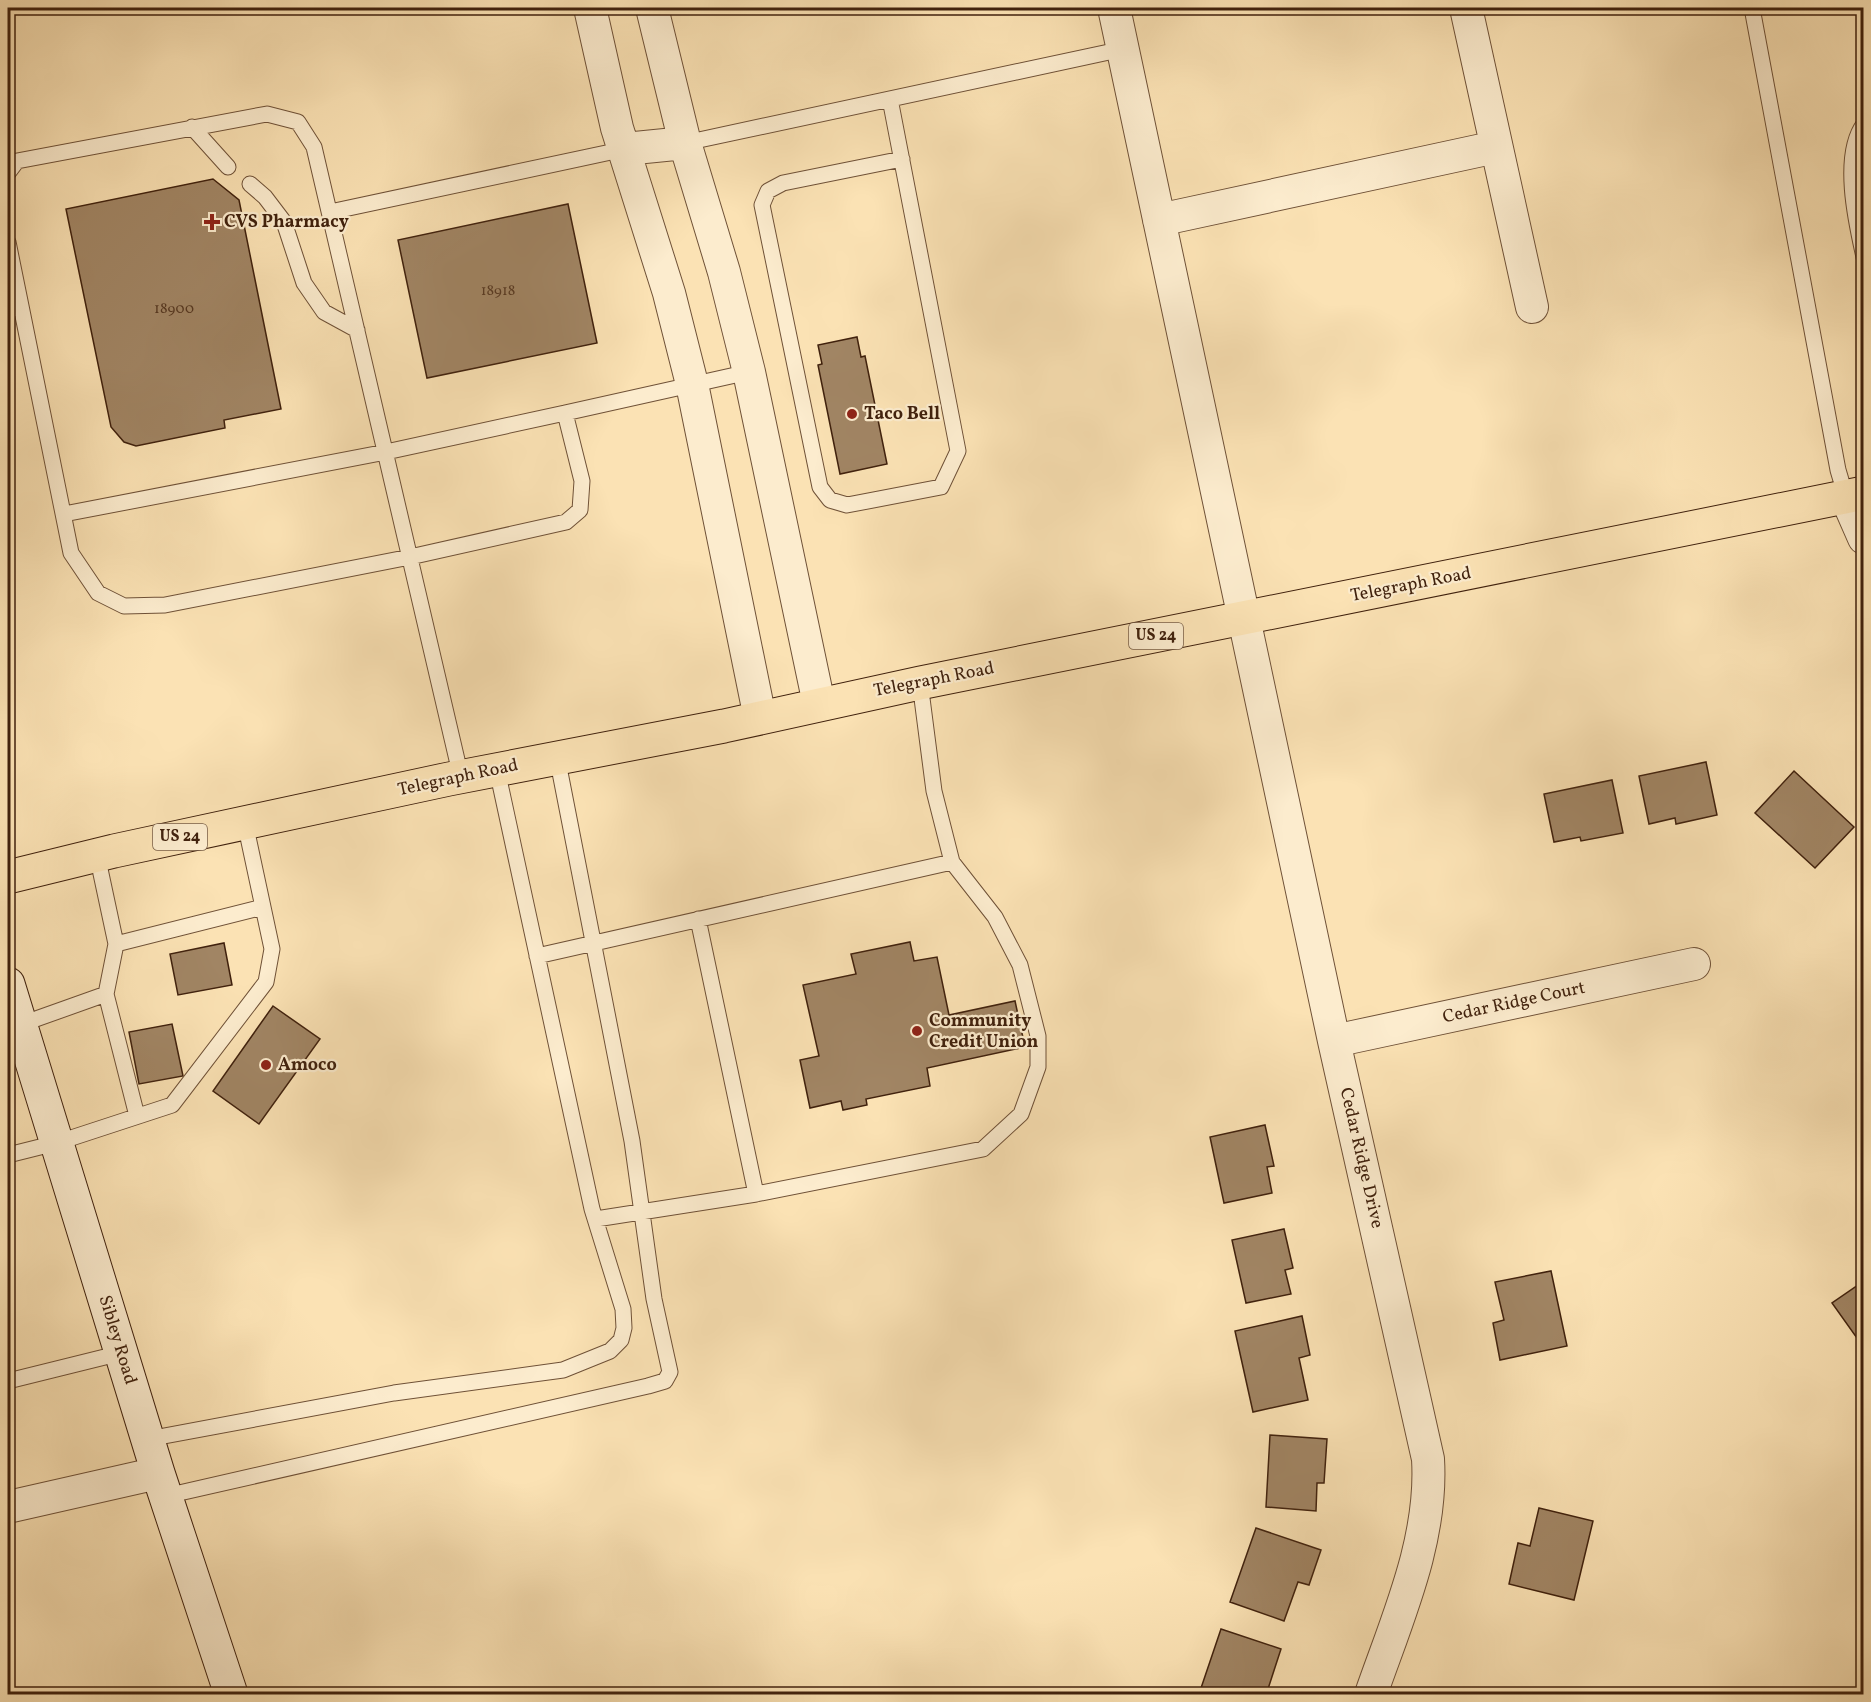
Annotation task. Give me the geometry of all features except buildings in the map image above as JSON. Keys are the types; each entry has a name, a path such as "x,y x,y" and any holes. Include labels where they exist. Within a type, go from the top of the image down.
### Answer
{"main road":[{"name":"Telegraph Road","path":"8,877 97,855 557,757 760,718 920,683 1855,495"},
{"name":"Sibley Road","path":"8,984 162,1485 231,1695"}],"street":[{"path":"590,8 625,149 669,293 692,384 760,718"},
{"path":"652,8 685,143 724,272 749,372 819,704"},
{"name":"Cedar Ridge Drive","path":"1114,8 1334,1041 1424,1437 1429,1479 1419,1554 1371,1695"},
{"path":"1466,8 1532,307"},
{"path":"625,149 685,143"},
{"path":"1159,220 1496,147"},
{"path":"1855,495 1863,538"},
{"name":"Cedar Ridge Court","path":"1334,1041 1694,964"},
{"path":"8,1507 162,1485"}],"lane":[{"path":"1752,8 1834,448 1855,495"},
{"path":"685,143 1123,49"},
{"path":"890,99 902,159 958,451 941,487 847,506 830,500 820,487 762,206 768,191 783,183 902,159"},
{"path":"8,173 17,161 192,127 267,114 298,122 314,147 461,777"},
{"path":"1863,124 1852,158 1855,220 1863,257"},
{"path":"192,127 228,167"},
{"path":"330,212 625,149"},
{"path":"250,184 266,197 284,222 304,283 324,312 357,330"},
{"path":"8,242 14,308 72,553 98,593 124,606 165,605 410,557 566,522 580,510 582,481 565,413"},
{"path":"64,514 386,452 749,372"},
{"path":"596,1219 756,1194 983,1149 1021,1114 1038,1067 1038,1036 1020,965 995,917 952,862 934,791 920,683"},
{"path":"162,1485 665,1381 670,1372 654,1299 632,1141 557,757"},
{"path":"148,1439 394,1393 563,1370 610,1351 621,1340 624,1328 624,1309 596,1219 497,770"},
{"path":"8,1155 56,1143 172,1105 266,982 272,950 245,823"},
{"path":"97,855 116,944 106,994 137,1116"},
{"path":"537,956 952,862"},
{"path":"116,944 263,907"},
{"path":"698,919 756,1194"},
{"path":"19,1025 106,994"},
{"path":"8,1381 121,1353"}],"place":[{"name":"CVS Pharmacy","path":"212,222"},
{"name":"Taco Bell","path":"852,414"},
{"name":"Community Credit Union","path":"917,1031"},
{"name":"Amoco","path":"266,1065"}]}
